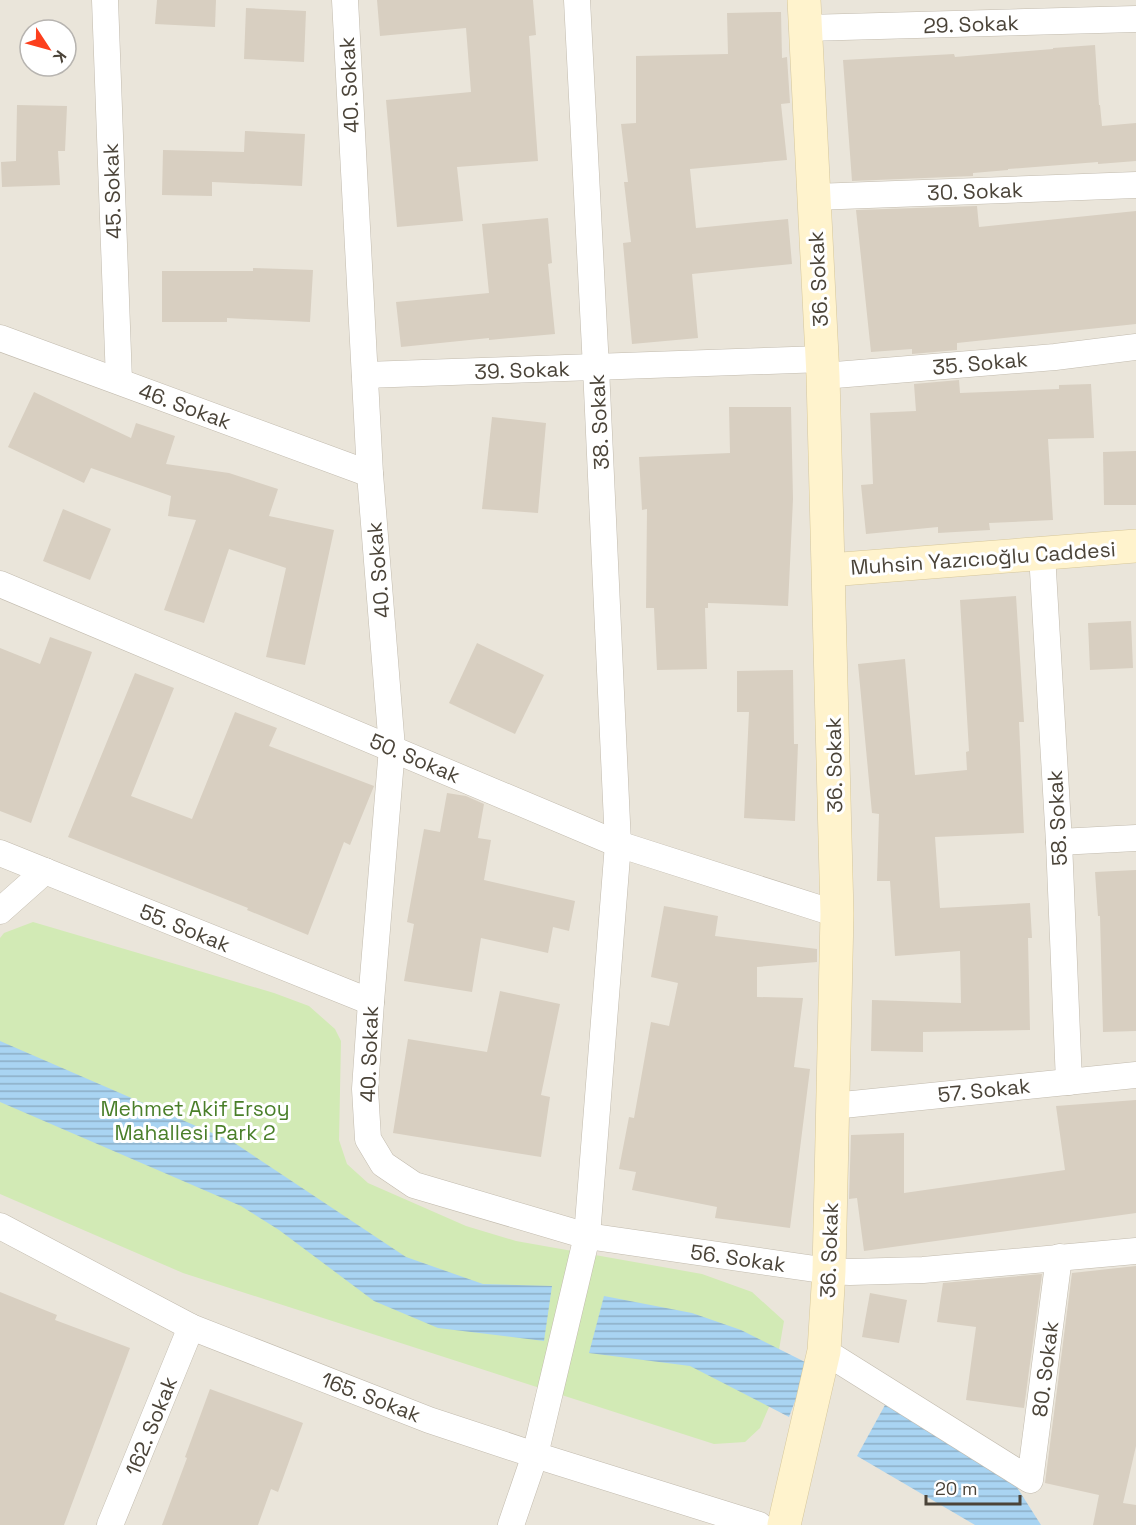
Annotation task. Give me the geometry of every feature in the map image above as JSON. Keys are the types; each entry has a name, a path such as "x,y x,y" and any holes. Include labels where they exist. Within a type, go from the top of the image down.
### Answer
{"main road":[{"name":"36. Sokak","path":"784,1525 824,1351 829,1271 837,914 823,367 805,14"},
{"name":"Muhsin Yazıcıoğlu Caddesi","path":"829,570 1136,546"}],"street":[{"name":"45. Sokak","path":"105,0 119,381"},
{"name":"40. Sokak","path":"345,0 370,474 392,748 365,1089 368,1139"},
{"name":"38. Sokak","path":"519,1517 587,1236 618,844 577,0"},
{"name":"29. Sokak","path":"805,14 1064,10 1136,19"},
{"name":"30. Sokak","path":"814,197 1136,185"},
{"name":"46. Sokak","path":"0,338 370,474"},
{"name":"35. Sokak","path":"823,367 1055,357 1136,347"},
{"name":"39. Sokak","path":"365,375 596,368 823,367"},
{"name":"58. Sokak","path":"1042,554 1059,842 1069,1082"},
{"name":"50. Sokak","path":"0,584 618,844 837,914"},
{"path":"1059,842 1136,838"},
{"name":"55. Sokak","path":"0,853 371,1002"},
{"path":"0,911 45,871"},
{"name":"57. Sokak","path":"833,1106 1136,1075"},
{"name":"56. Sokak","path":"368,1139 383,1164 414,1185 587,1236 829,1271 850,1272 923,1270 1136,1251"},
{"name":"165. Sokak","path":"0,1226 191,1327 429,1420 758,1525"},
{"name":"80. Sokak","path":"824,1351 1030,1480 1059,1257"},
{"name":"162. Sokak","path":"110,1525 191,1327"}],"shaded area":[{"path":"0,0 1136,0 1136,1525 0,1525"}],"green space":[{"name":"Mehmet Akif Ersoy Mahallesi Park 2","path":"33,922 274,993 309,1006 335,1029 341,1041 339,1140 347,1164 368,1183 466,1226 516,1241 702,1274 752,1292 784,1321 769,1407 760,1428 745,1442 714,1444 183,1273 0,1194 0,938 4,933"}],"water":[{"path":"0,1041 233,1142 406,1257 483,1284 552,1286 544,1341 438,1328 374,1301 279,1230 241,1206 0,1102"},
{"path":"604,1296 692,1313 741,1330 809,1364 789,1417 690,1366 589,1353"},
{"path":"885,1405 1013,1481 1041,1525 975,1525 857,1456"}],"building":[{"path":"157,0 216,0 215,27 155,24"},
{"path":"377,0 533,0 536,35 529,36 538,161 457,167 463,221 397,227 386,100 471,92 466,28 380,36"},
{"path":"246,8 306,11 304,62 244,59"},
{"path":"781,12 782,58 787,57 790,103 781,104 787,160 690,169 696,228 788,219 792,264 692,274 698,338 632,344 623,243 631,242 624,182 628,182 621,124 636,123 636,56 728,54 727,13"},
{"path":"1095,45 1102,126 1136,123 1136,161 1008,169 973,173 973,176 852,181 843,60 954,54 955,57"},
{"path":"17,105 67,106 65,151 58,151 60,185 2,187 1,162 16,161"},
{"path":"245,131 305,134 302,186 212,182 212,196 162,195 163,150 244,152"},
{"path":"977,206 979,227 1136,211 1136,324 957,343 957,350 912,354 912,349 871,352 856,210"},
{"path":"548,218 552,263 548,264 555,334 401,347 396,302 489,293 482,224"},
{"path":"253,268 313,270 310,322 227,318 227,322 162,322 162,271 253,271"},
{"path":"959,380 960,393 1059,389 1059,385 1091,384 1094,438 1048,439 1053,520 989,523 990,530 938,533 938,527 866,534 861,485 873,484 870,413 916,411 914,384"},
{"path":"34,392 131,438 136,423 175,436 166,464 229,473 278,489 269,516 334,530 305,665 266,657 286,568 229,549 204,623 164,610 196,520 168,516 171,496 91,468 84,483 8,447"},
{"path":"729,407 791,407 793,499 788,606 708,603 708,608 705,608 707,669 657,670 654,608 646,608 647,509 642,510 639,457 730,453"},
{"path":"492,417 546,423 538,513 482,509"},
{"path":"1136,451 1136,505 1104,505 1103,452"},
{"path":"63,509 111,529 90,580 43,561"},
{"path":"1016,596 1024,722 1019,722 1024,833 935,837 940,908 1030,903 1032,938 1028,938 1030,1030 923,1032 923,1052 871,1051 872,1000 961,1003 960,951 895,956 890,881 877,881 879,814 872,813 858,664 905,659 915,775 967,770 966,752 969,751 960,600"},
{"path":"1131,621 1133,668 1090,670 1088,623"},
{"path":"50,637 92,652 31,823 0,811 0,648 40,664"},
{"path":"477,643 544,675 515,734 449,703"},
{"path":"793,670 794,744 798,744 795,821 744,818 749,712 737,712 737,671"},
{"path":"135,673 174,688 131,796 192,819 235,712 277,728 269,746 374,786 350,845 344,842 308,935 247,910 248,908 68,837"},
{"path":"447,793 466,796 484,804 478,838 491,840 484,880 575,901 569,931 553,927 548,953 481,938 472,992 404,981 414,924 407,922 424,829 440,832"},
{"path":"1136,870 1136,1031 1103,1032 1100,916 1098,916 1095,872"},
{"path":"664,906 718,916 715,936 817,949 817,962 757,967 757,997 803,998 794,1067 810,1069 790,1228 715,1218 717,1207 632,1190 636,1172 619,1169 629,1117 634,1118 651,1022 669,1026 678,983 651,977"},
{"path":"500,991 560,1004 541,1095 550,1097 541,1157 393,1133 408,1039 487,1052"},
{"path":"1136,1100 1136,1213 864,1251 857,1198 849,1199 851,1135 904,1133 904,1193 1065,1170 1056,1106"},
{"path":"1136,1266 1136,1446 1123,1503 1136,1505 1136,1525 1093,1525 1099,1495 1045,1483 1072,1273"},
{"path":"1042,1274 1024,1408 966,1400 976,1327 937,1322 943,1283"},
{"path":"0,1292 57,1315 55,1320 130,1348 64,1525 0,1525"},
{"path":"870,1293 907,1300 899,1343 862,1337"},
{"path":"210,1389 303,1423 278,1492 271,1489 258,1525 162,1525 187,1458 185,1457"}]}
